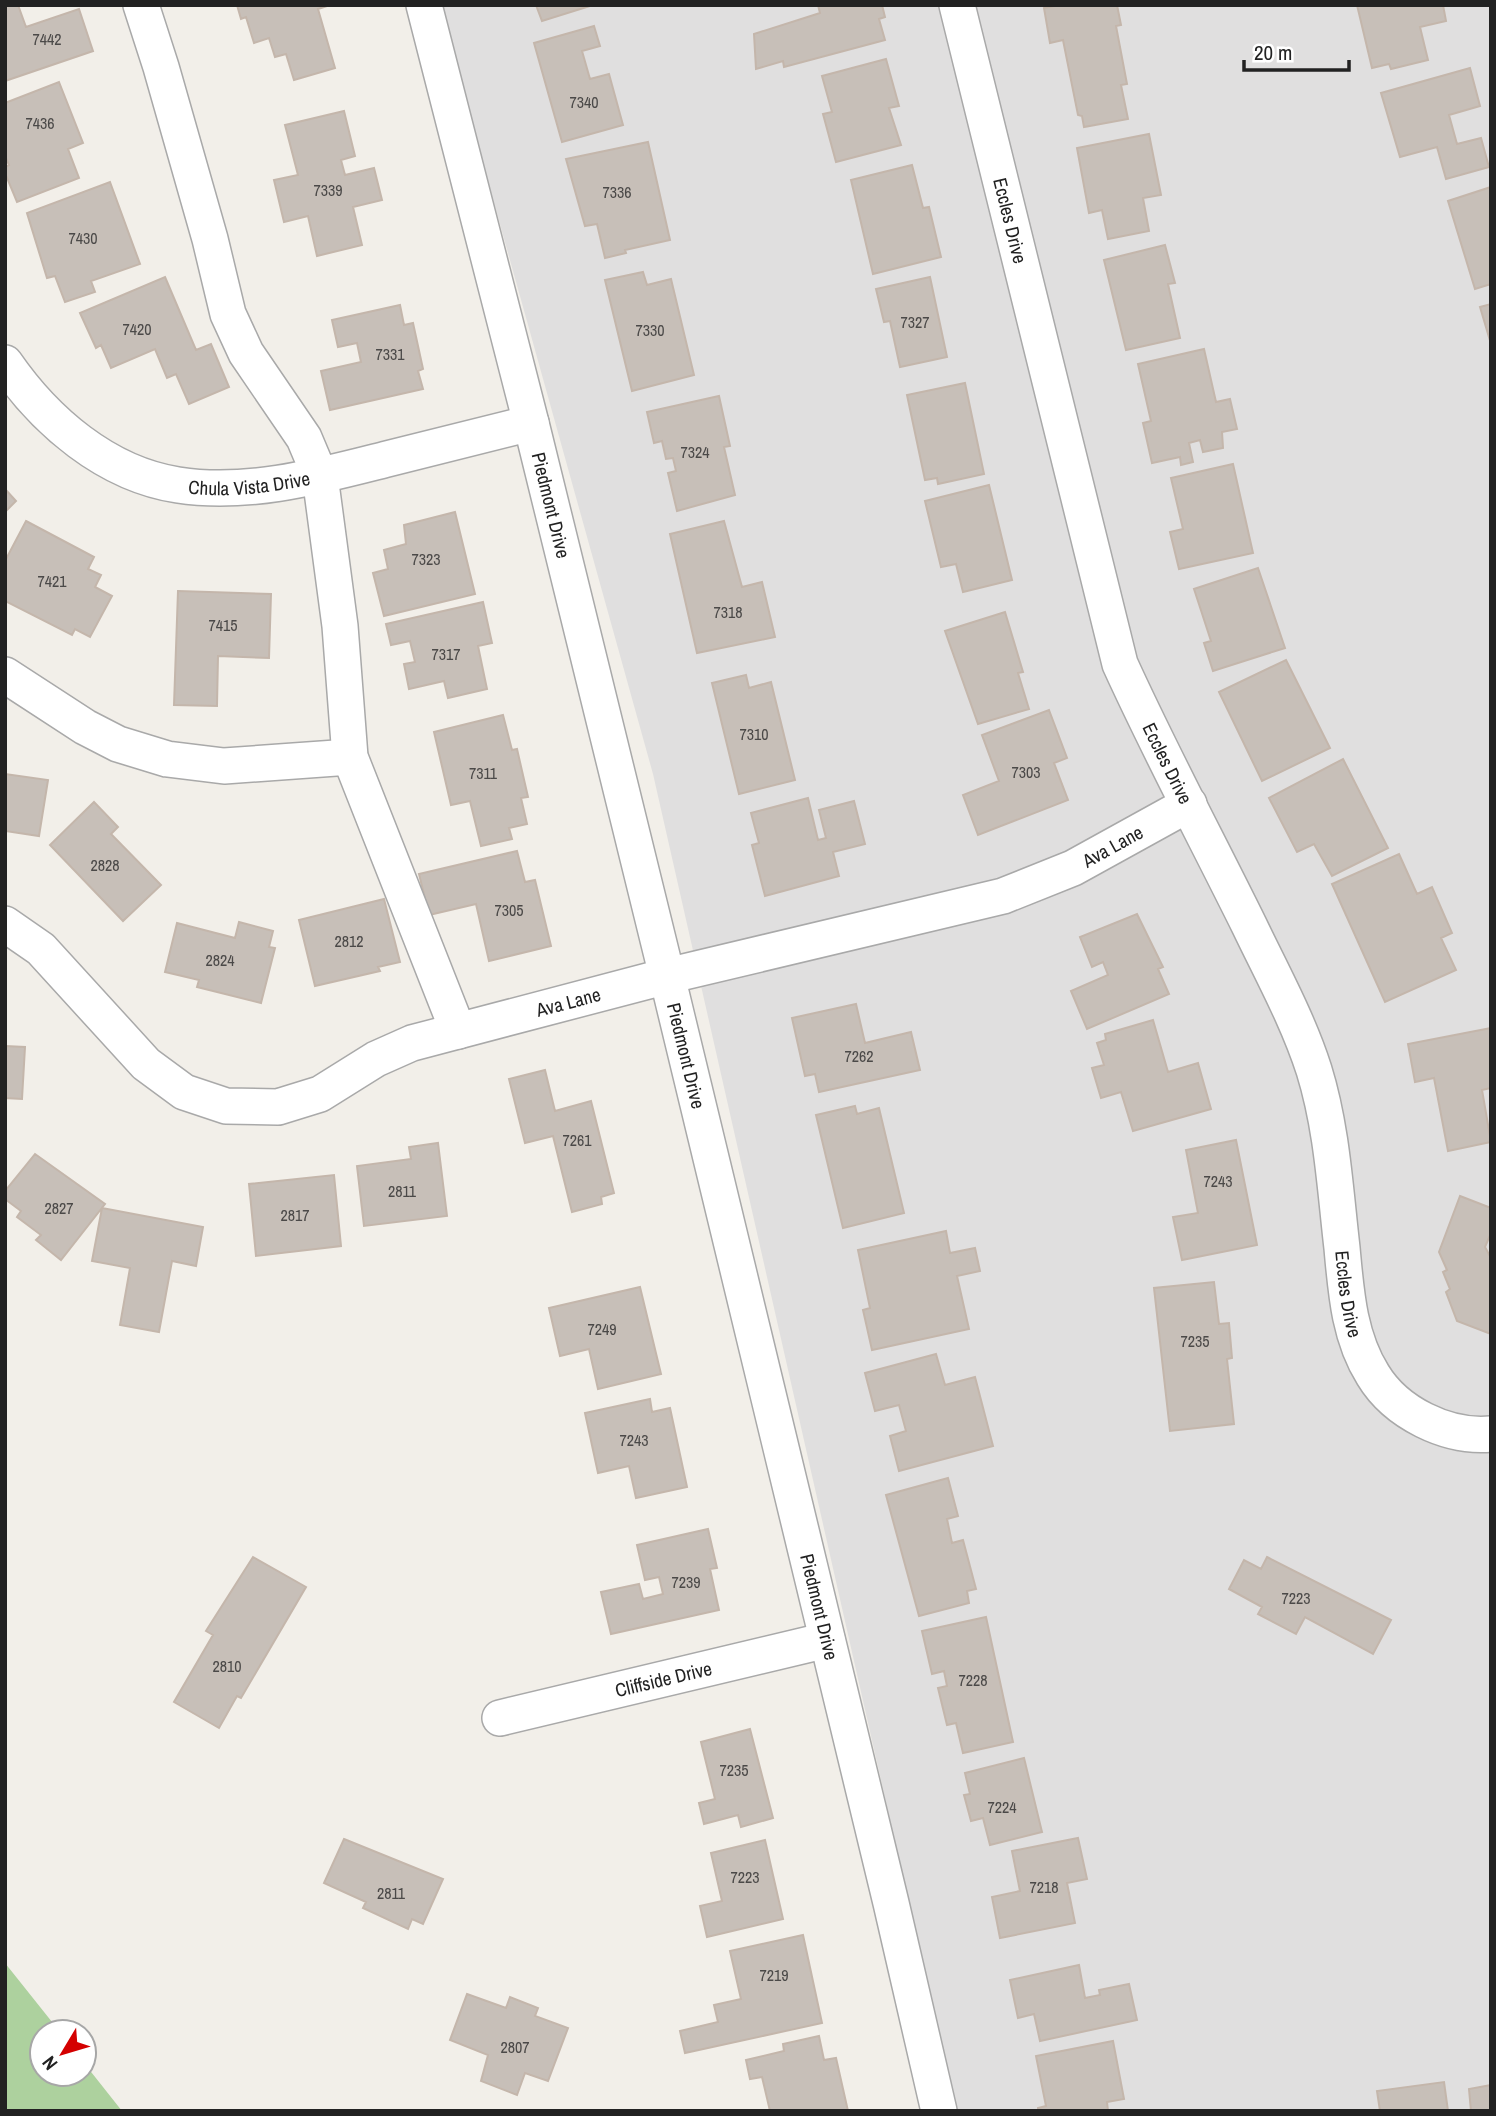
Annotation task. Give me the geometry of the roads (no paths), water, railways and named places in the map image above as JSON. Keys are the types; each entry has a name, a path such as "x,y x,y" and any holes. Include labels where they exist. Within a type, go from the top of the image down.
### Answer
{"street":[{"path":"141,5 162,67 228,314 246,352 304,438 320,476 340,626 350,757 458,1031"},
{"name":"Piedmont Drive","path":"424,5 531,423 667,976 939,2111"},
{"name":"Eccles Drive","path":"957,5 1120,664 1157,746 1189,804 1291,1011 1314,1070 1329,1131 1349,1312 1357,1341 1373,1377 1402,1408 1436,1426 1482,1435 1491,1434"},
{"name":"Chula Vista Drive","path":"5,363 24,390 79,442 131,472 177,485 239,488 320,476 531,423"},
{"path":"5,675 85,727 118,744 167,759 223,766 350,757"},
{"name":"Ava Lane","path":"5,924 41,949 146,1064 184,1092 226,1106 278,1107 320,1094 376,1059 412,1043 667,976 1003,896 1073,868 1189,804"},
{"name":"Cliffside Drive","path":"500,1718 827,1640"}]}
